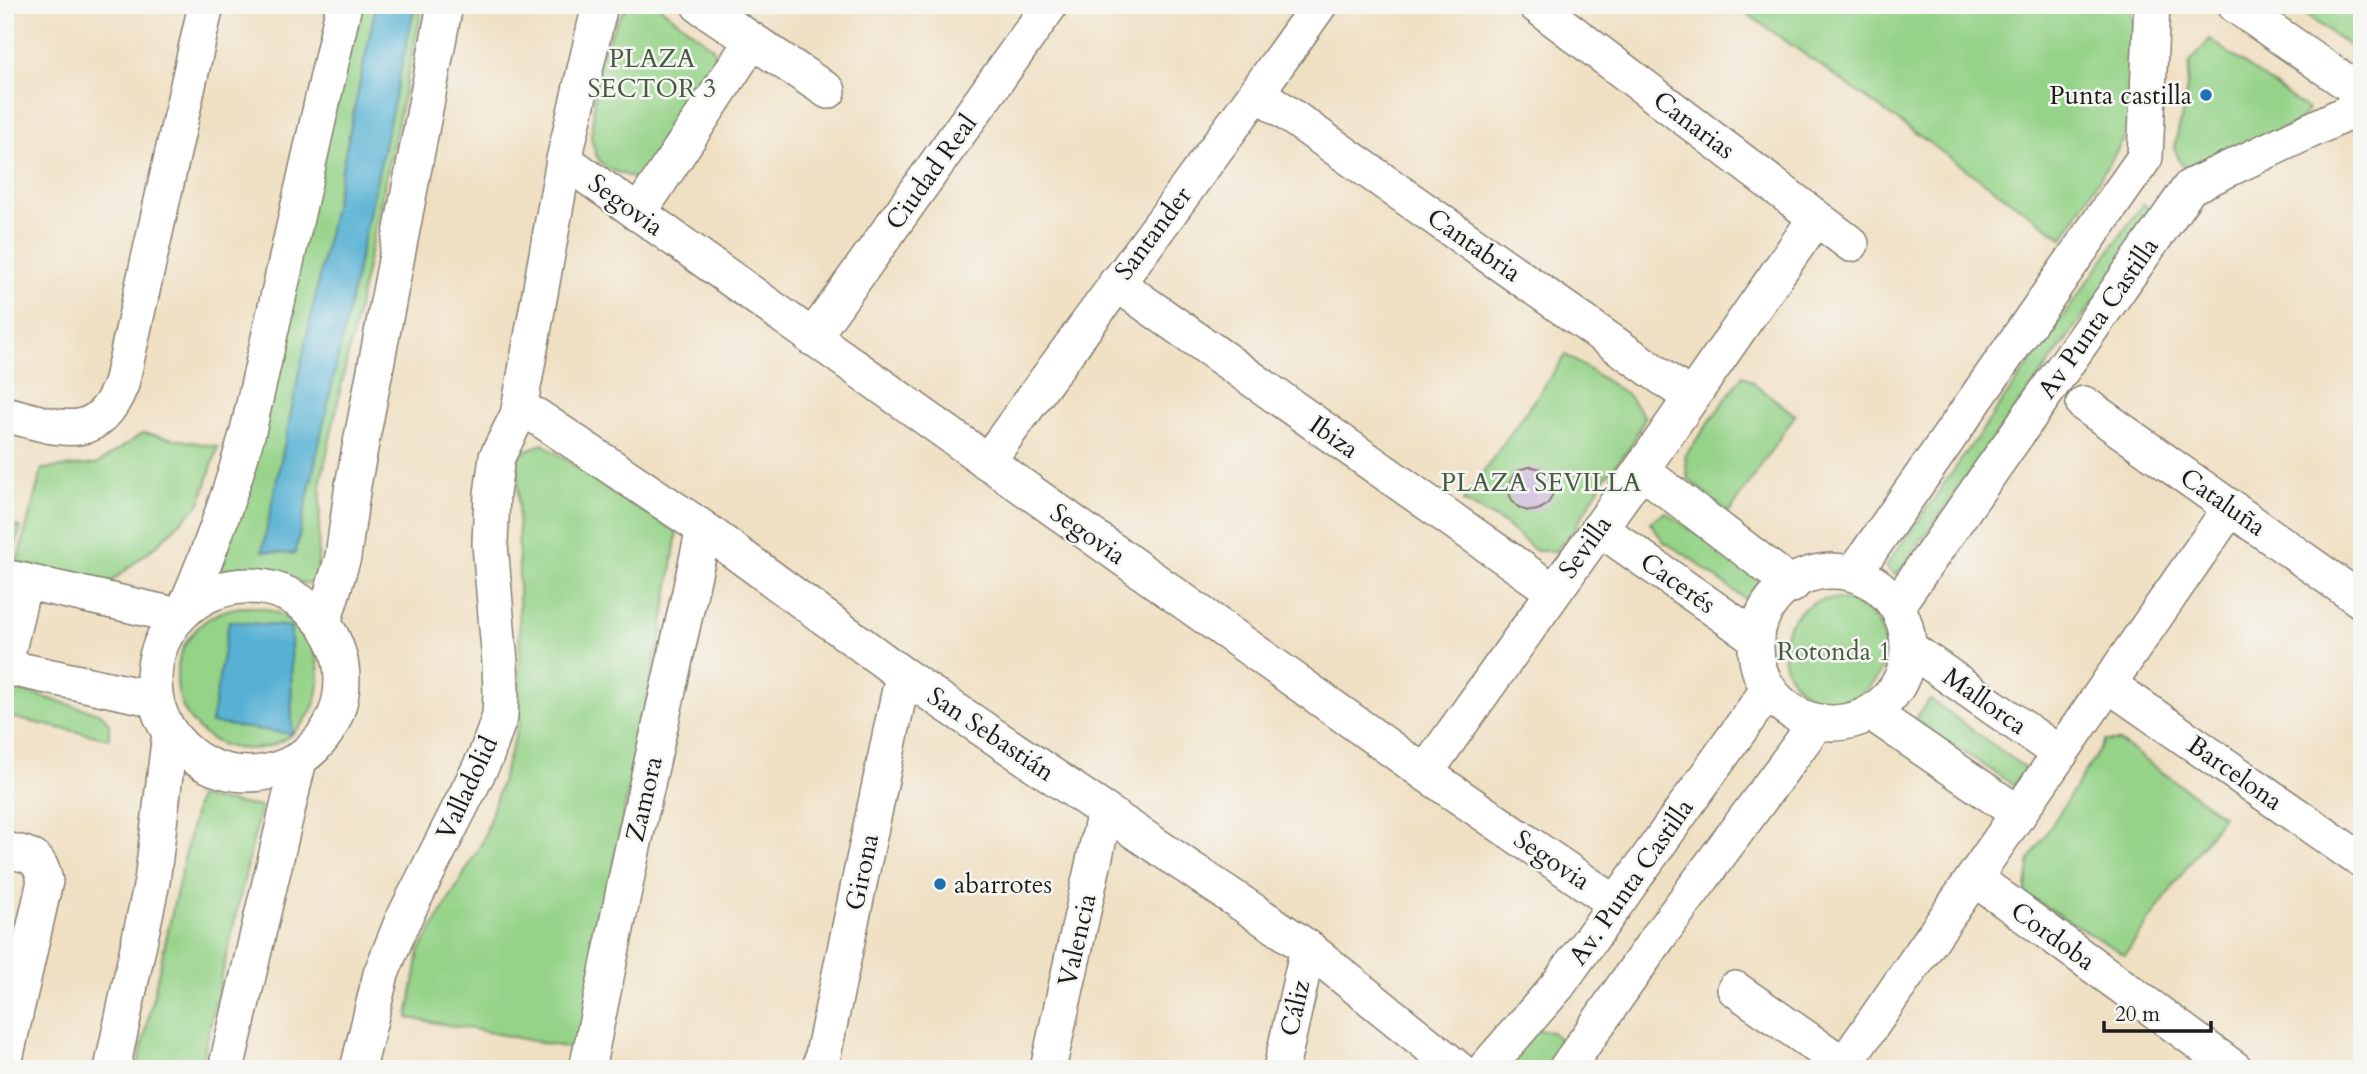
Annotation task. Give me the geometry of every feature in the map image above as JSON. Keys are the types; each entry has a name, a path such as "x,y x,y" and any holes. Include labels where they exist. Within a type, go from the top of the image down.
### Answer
{"street":[{"path":"5,414 59,427 80,428 98,420 114,404 121,384 205,5"},
{"path":"155,699 5,665 14,579 181,614 210,594 240,584 286,593 306,606 323,623 337,651 342,682 337,712 322,740 299,760 276,771 253,775 229,773 206,765 186,752 170,733 155,699 155,665 163,639 181,614 208,556 229,500 248,431 344,5"},
{"path":"323,623 343,557 353,485 445,5"},
{"name":"Valladolid","path":"358,1069 381,974 402,922 486,755 499,716 502,692 490,544 497,457 518,415 564,160 600,5"},
{"path":"699,5 828,91"},
{"name":"Ciudad Real","path":"812,338 1050,5"},
{"name":"Santander","path":"987,462 1258,93 1319,5"},
{"name":"Canarias","path":"1536,5 1851,244"},
{"path":"2152,5 2145,157 2190,187"},
{"path":"2235,5 2362,93"},
{"path":"638,214 752,41"},
{"name":"Cantabria","path":"1258,93 1690,397"},
{"name":"Av Punta Castilla","path":"1897,605 2190,187 2362,106"},
{"name":"Av Punta Castilla","path":"1854,573 2145,157"},
{"name":"Segovia","path":"564,160 1425,773 1615,903"},
{"name":"Sevilla","path":"1425,773 1816,218"},
{"name":"Ibiza","path":"1116,283 1553,592"},
{"name":"Cataluña","path":"2084,404 2362,601"},
{"name":"San Sebastián","path":"518,415 523,413 536,416 704,529 903,675 1308,948 1458,1069"},
{"path":"1641,470 1792,586"},
{"path":"1735,989 1847,1067 1974,878 2231,507"},
{"name":"Cacerés","path":"1599,528 1756,638"},
{"name":"Zamora","path":"587,1069 631,856 704,529"},
{"path":"1822,570 1854,573 1871,580 1886,591 1897,605 1906,626 1909,648 1906,667 1899,685 1887,701 1872,713 1845,723 1817,722 1797,715 1779,703 1768,690 1759,670 1756,638 1770,601 1786,585 1792,586 1822,570"},
{"name":"Mallorca","path":"1909,648 2060,754"},
{"name":"Girona","path":"820,1069 903,675"},
{"name":"Barcelona","path":"2108,684 2362,862"},
{"name":"Av. Punta Castilla","path":"1485,1069 1558,985 1768,690"},
{"path":"1872,713 2019,814"},
{"path":"1566,1069 1659,936 1817,722"},
{"path":"112,1069 152,882 170,733"},
{"path":"226,1069 299,760"},
{"name":"Valencia","path":"1048,1069 1105,811"},
{"path":"5,850 32,855 41,866 44,881 5,1059"},
{"name":"Cordoba","path":"1974,878 2235,1069"},
{"name":"Cáliz","path":"1281,1069 1308,948"},
{"path":"1558,985 1602,1020"}],"green space":[{"path":"360,5 423,5 321,481 317,585 214,570"},
{"name":"PLAZA SECTOR 3","path":"629,5 657,5 711,46 723,65 660,156 636,179 604,167 596,155 591,138 598,59 619,17"},
{"path":"1735,5 2129,5 2141,48 2133,124 2063,238"},
{"path":"2292,5 2362,5 2362,55"},
{"path":"2210,39 2308,110 2297,123 2187,171 2174,147 2184,108 2190,63"},
{"path":"2143,204 2157,214 1896,575 1885,567"},
{"name":"PLAZA SEVILLA","path":"1566,355 1628,395 1645,417 1630,448 1605,477 1574,530 1556,551 1536,551 1505,524 1463,501"},
{"path":"1743,375 1795,415 1729,513 1688,479 1685,456"},
{"path":"143,433 218,447 200,503 158,544 111,582 17,563 42,469 97,464"},
{"path":"543,444 617,496 677,532 662,631 638,738 579,1050 408,1018 419,952 483,841 520,721 518,457"},
{"path":"1666,512 1764,582 1749,602 1664,542 1650,522"},
{"path":"5,524 21,527 11,560 5,559"},
{"name":"Rotonda 1","path":"1834,599 1854,603 1870,614 1881,630 1885,650 1881,670 1870,686 1854,697 1834,701 1814,697 1798,686 1787,670 1783,650 1787,630 1798,614 1814,603"},
{"path":"248,607 275,612 298,628 314,651 319,678 314,705 298,728 275,744 248,749 221,744 198,728 182,705 177,678 182,651 198,628 221,612"},
{"path":"5,686 102,714 109,724 109,739 5,716"},
{"path":"1930,699 2025,768 2014,785 1914,720"},
{"path":"2105,741 2119,741 2223,816 2125,955 2025,894 2030,859"},
{"path":"198,797 261,807 200,1069 137,1069"},
{"path":"1533,1030 1550,1031 1562,1041 1553,1069 1497,1069"}],"water":[{"path":"376,5 415,5 295,554 262,551"},
{"path":"229,621 291,627 292,734 211,723"}],"building":[{"path":"1531,467 1540,468 1547,473 1552,480 1552,498 1547,505 1540,510 1531,511 1522,510 1515,505 1510,498 1509,489 1510,480 1515,473 1522,468"}],"place":[{"name":"Punta castilla","path":"2206,95"},
{"name":"abarrotes","path":"940,884"}]}
